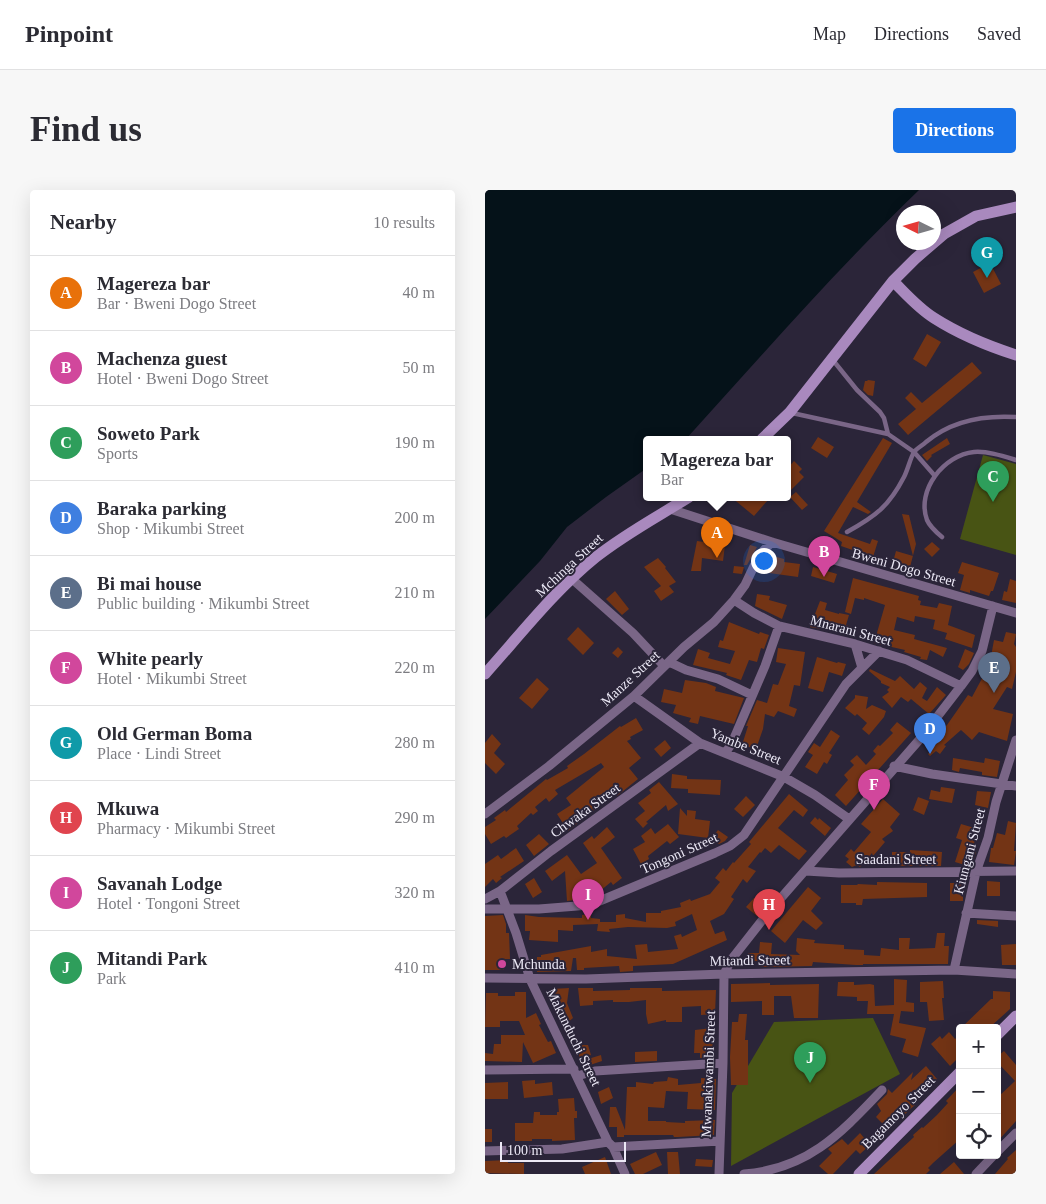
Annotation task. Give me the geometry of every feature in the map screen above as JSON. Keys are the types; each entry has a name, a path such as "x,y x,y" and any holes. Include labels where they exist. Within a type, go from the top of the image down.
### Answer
{"main road":[{"path":"765,436 790,412 893,281 915,259 944,234 977,216 1016,207"},
{"path":"893,281 933,318 963,334 1016,355"},
{"name":"Mchinga Street","path":"485,674 572,579 594,559 617,540 683,501"},
{"path":"1001,1031 1016,1016"},
{"name":"Bagamoyo Street","path":"859,1174 956,1076"}],"street":[{"name":"Bweni Dogo Street","path":"670,509 890,578 1016,613"},
{"name":"Manze Street","path":"485,814 549,766 634,696 714,622 745,585 764,550 772,542"},
{"path":"572,579 667,664 718,679 752,694"},
{"name":"Mnarani Street","path":"734,600 779,626 879,651 916,664 961,686"},
{"path":"724,974 731,960 746,940 894,766 920,739 972,671 980,656 993,606"},
{"path":"726,752 765,666 779,626"},
{"path":"855,644 862,668"},
{"name":"Tongoni Street","path":"485,909 539,909 590,905 730,846 743,835 846,684 879,651"},
{"name":"Yambe Street","path":"634,696 701,743 784,777 815,795 849,819"},
{"name":"Kiungani Street","path":"954,970 975,872 988,838 996,802 1016,740"},
{"name":"Chwaka Street","path":"485,899 500,891 551,851 701,743"},
{"path":"894,766 932,774 1016,786"},
{"name":"Saadani Street","path":"806,871 839,873 1016,871"},
{"name":"Makunduchi Street","path":"500,891 531,978 625,1174"},
{"path":"966,914 1016,916"},
{"name":"Mitandi Street","path":"485,978 613,978 954,970 1016,974"},
{"name":"Mwanakiwambi Street","path":"719,1174 724,974"},
{"path":"485,1070 576,1072 723,1063"},
{"path":"744,1174 763,1172 800,1160 844,1130 882,1090"},
{"path":"1001,1148 1016,1133"},
{"path":"485,1151 610,1144 720,1141"},
{"path":"975,1174 990,1159"}],"lane":[{"path":"832,359 857,390 880,412 884,418 888,434"},
{"path":"790,412 888,434 915,452 935,476"},
{"path":"847,532 871,519 885,507 898,488 915,452 938,433 965,420 993,416 1016,417"},
{"path":"942,537 930,526 925,508 927,492 935,476 946,464 959,456 974,452 995,454 1016,460"}],"green space":[{"path":"983,455 1016,464 1016,555 960,539"},
{"path":"873,1018 900,1074 731,1166 732,1093 774,1022"}],"shaded area":[{"path":"485,190 919,190 904,205 896,205 896,213 829,281 689,436 643,436 643,471 567,527 540,561 485,619"}],"building":[{"path":"990,263 1001,284 984,293 973,272"},
{"path":"927,334 941,342 926,367 913,359"},
{"path":"972,362 982,373 908,435 898,424 916,409 905,398 911,392 922,403"},
{"path":"865,381 875,381 873,396 868,395 863,390"},
{"path":"818,437 834,447 827,458 811,448"},
{"path":"883,438 892,443 857,502 871,512 868,514 853,507 838,533 870,544 872,539 878,541 873,557 841,546 842,542 824,531"},
{"path":"947,438 950,444 931,455 927,461 922,455"},
{"path":"794,461 802,469 799,472 804,477 791,490 791,464"},
{"path":"796,492 808,505 802,510 791,496"},
{"path":"736,501 767,501 754,516"},
{"path":"902,514 909,515 916,544 913,556"},
{"path":"697,541 725,545 723,561 702,558 701,571 691,571"},
{"path":"932,542 940,549 932,557 924,549"},
{"path":"750,545 757,547 747,565 744,565"},
{"path":"896,551 913,556 910,567 893,562"},
{"path":"773,556 784,559 784,562 800,564 798,577 769,573"},
{"path":"658,558 676,582 669,586 674,592 661,601 654,591 661,586 644,567"},
{"path":"962,562 999,573 993,591 991,591 989,596 970,590 970,593 960,590 964,575 958,573"},
{"path":"734,566 744,567 742,574 733,573"},
{"path":"813,567 837,574 834,583 811,576"},
{"path":"853,578 919,596 920,605 937,608 939,603 952,606 948,625 975,635 972,648 945,639 947,633 933,629 935,620 915,616 914,622 897,617 894,630 915,635 914,639 947,648 943,657 930,650 927,660 920,659 921,657 904,652 905,650 874,643 885,605 864,598 864,600 855,598 851,614 845,612"},
{"path":"1010,579 1016,581 1016,603 1002,600 1004,591 1007,592"},
{"path":"615,591 629,609 622,615 606,599"},
{"path":"757,594 770,596 769,600 787,605 782,619 755,606"},
{"path":"820,601 827,603 825,610 849,615 846,625 856,629 852,637 834,629 834,631 810,627"},
{"path":"729,622 759,634 760,632 769,635 764,649 761,648 757,662 749,660 741,680 726,675 727,673 693,665 698,649 710,653 708,658 730,664 735,651 718,647 720,640 723,641"},
{"path":"578,627 594,643 583,655 567,639"},
{"path":"1006,632 1016,634 1014,644 1016,647 1016,672 1012,689 1007,687 993,709 1013,714 1007,741 979,732 972,740 961,730 944,745 946,746 940,754 936,751 930,756 928,754 943,734 941,731 968,695 972,697 986,671 992,673 994,640 1003,642"},
{"path":"618,647 623,652 618,658 612,653"},
{"path":"778,648 805,652 800,686 794,685 789,706 797,709 794,717 778,711 774,717 765,714 763,729 756,749 742,745 748,726 746,726 757,700 767,703 773,684 778,685 786,664 776,662"},
{"path":"965,649 974,653 969,664 963,670 958,667"},
{"path":"817,657 846,664 842,676 829,672 823,692 808,688"},
{"path":"870,669 895,681 900,676 914,689 920,682 927,688 922,698 927,701 937,687 946,695 929,714 911,699 908,702 901,697 892,708 882,697 889,692 887,690 890,687 881,683 869,671"},
{"path":"537,678 549,689 532,709 519,698"},
{"path":"685,680 706,683 716,687 715,691 744,698 734,724 700,716 698,724 689,722 691,718 673,713 676,705 661,702 664,689 682,693"},
{"path":"855,695 868,697 866,709 872,705 886,711 884,717 869,735 862,729 867,723 857,714 855,716 845,708 855,698"},
{"path":"636,718 643,730 630,737 631,739 627,741 641,758 629,768 638,779 617,796 610,792 592,808 594,810 568,831 557,814 571,805 566,798 604,767 601,763 555,790 558,794 549,802 546,798 535,807 538,811 533,815 531,813 517,826 519,829 506,838 504,836 491,844 485,834 485,827 496,820 494,818 505,810 506,812 546,779 568,768 567,766 620,726"},
{"path":"897,722 911,733 846,806 835,795 848,780 844,775 854,765 850,761 857,755 866,765 876,754 873,751 878,745 880,746 893,733 890,730"},
{"path":"831,730 840,736 829,753 832,755 827,764 824,762 817,774 805,767 813,755 808,752 814,743 820,747"},
{"path":"492,734 501,744 494,753 505,764 496,774 485,763 485,743"},
{"path":"665,740 671,748 661,757 654,749"},
{"path":"953,758 984,763 985,758 1000,761 997,777 982,775 982,772 960,768 959,772 952,770"},
{"path":"672,774 687,776 687,779 721,780 720,795 688,793 688,789 671,788"},
{"path":"659,782 678,804 668,811 666,805 646,822 648,823 643,828 635,819 645,811 638,803 651,793 649,790"},
{"path":"941,787 955,789 952,803 929,799 931,790 940,792"},
{"path":"977,791 991,792 988,808 975,805"},
{"path":"789,794 808,810 803,817 794,810 778,828 807,851 799,860 779,845 771,853 765,848 760,852 748,867 756,871 747,883 743,879 731,897 734,899 724,914 710,921 715,934 724,931 727,940 673,964 633,966 633,971 620,972 619,966 577,970 576,958 573,958 571,971 537,972 537,957 541,957 541,955 591,946 591,952 607,949 607,956 637,959 635,945 647,944 648,952 678,949 674,936 681,934 682,937 697,930 692,914 675,922 676,926 667,928 628,927 609,929 610,932 597,931 598,924 573,925 573,931 558,930 558,942 529,940 530,931 525,931 525,915 582,918 582,915 591,914 591,918 600,919 600,922 616,922 616,915 625,914 625,918 646,922 646,913 661,913 661,911 681,907 680,903 690,899 691,901 710,894 720,882 715,878 723,868 726,871 751,844 749,842"},
{"path":"746,796 755,805 743,817 734,809"},
{"path":"918,797 929,801 924,815 913,810"},
{"path":"883,799 900,814 890,827 893,831 882,839 885,842 873,856 872,853 860,867 857,865 852,867 846,862 849,859 845,856 851,849 854,852 871,832 861,824"},
{"path":"680,808 687,816 687,810 696,811 695,819 710,821 708,838 678,834"},
{"path":"815,817 831,828 825,836 810,823"},
{"path":"1008,821 1016,823 1014,865 989,862 991,848 993,848 997,833 1005,835"},
{"path":"668,824 679,837 670,844 667,841 648,856 649,859 641,864 633,849 645,842 641,836 651,828 655,834"},
{"path":"961,824 978,829 972,851 976,852 972,865 955,862 962,840 956,838"},
{"path":"607,827 615,837 601,848 622,878 613,885 611,882 594,896 581,881 582,899 567,901 565,871 552,881 545,871 567,855 581,874 597,863 583,843 592,836 594,839"},
{"path":"718,830 728,837 719,844 711,839"},
{"path":"539,834 549,844 534,856 526,845"},
{"path":"516,848 524,861 500,877 502,878 496,883 493,879 485,887 485,864 498,855 501,859"},
{"path":"910,850 942,852 941,866 892,866 892,852 910,852"},
{"path":"534,878 542,892 533,898 525,884"},
{"path":"987,881 1000,882 1000,896 987,896"},
{"path":"877,882 927,883 927,897 863,899 862,905 841,903 841,885 877,885"},
{"path":"950,883 963,883 963,901 950,901"},
{"path":"808,887 821,898 811,911 823,923 816,930 803,920 785,943 771,931"},
{"path":"754,898 765,907 757,916 746,907"},
{"path":"503,915 506,933 509,933 510,959 504,959 504,970 485,970 485,916"},
{"path":"977,920 998,921 998,927 977,924"},
{"path":"937,933 945,933 944,946 949,946 948,964 856,965 813,962 812,966 766,967 758,966 758,961 749,961 748,953 759,953 760,942 772,943 771,954 800,955 796,951 797,938 815,940 814,943 844,945 844,949 864,950 864,955 880,956 881,948 899,950 899,938 910,938 909,949 935,948"},
{"path":"1016,944 1016,965 1002,965 1001,945"},
{"path":"894,979 907,980 906,1002 914,1003 914,1012 901,1011 899,1023 926,1028 918,1057 902,1052 906,1039 890,1035 894,1014 867,1014 868,1001 857,1001 857,997 837,996 838,982 854,982 854,985 870,984 874,985 875,1006 894,1005"},
{"path":"943,981 944,1020 929,1021 927,1002 920,1002 920,982"},
{"path":"770,983 770,985 819,984 818,1018 794,1018 791,996 774,996 774,1015 762,1015 762,1001 731,1002 731,984"},
{"path":"569,988 567,1003 573,1018 566,1024 557,1000 552,999 552,989"},
{"path":"578,988 593,988 593,991 630,990 630,988 662,988 662,991 716,990 715,1014 701,1015 701,1006 682,1007 682,1022 666,1022 666,1020 648,1024 646,1000 629,1002 613,1002 613,1000 593,1001 593,1005 580,1006"},
{"path":"993,991 1010,992 1010,1009 993,1024 965,1024 991,999 993,999"},
{"path":"515,992 526,992 526,1018 536,1013 541,1024 539,1025 548,1042 551,1041 556,1053 533,1063 523,1042 522,1062 485,1061 485,1053 493,1054 494,1044 501,1044 501,1035 525,1035 519,1021 500,1021 500,1027 485,1027 486,993 498,993 498,996 515,996"},
{"path":"739,1014 747,1014 745,1040 748,1040 748,1085 731,1085 732,1022 738,1022"},
{"path":"712,1028 712,1057 700,1058 700,1053 694,1053 695,1030"},
{"path":"949,1032 956,1038 956,1060 950,1066 931,1044 940,1036 942,1039"},
{"path":"588,1045 591,1055 580,1059 576,1048"},
{"path":"657,1051 657,1061 635,1062 635,1052"},
{"path":"1004,1051 1016,1065 1016,1121 1001,1138 1001,1094 1015,1081 1001,1066 1001,1054"},
{"path":"601,1055 602,1061 590,1065 588,1059"},
{"path":"926,1066 937,1079 913,1102 915,1105 904,1115 902,1113 879,1139 873,1134 883,1124 876,1117 881,1111 877,1104 887,1094 888,1089 892,1093 913,1072 911,1080"},
{"path":"668,1077 678,1079 678,1085 701,1083 701,1078 716,1079 715,1110 687,1109 688,1092 666,1091 664,1108 648,1107 648,1121 685,1123 685,1121 715,1120 714,1135 674,1137 673,1135 624,1135 624,1137 617,1137 617,1127 609,1127 610,1107 616,1107 625,1130 627,1087 636,1087 636,1082 653,1084 654,1082 667,1081"},
{"path":"535,1080 535,1084 552,1082 553,1095 524,1098 522,1081"},
{"path":"508,1082 508,1099 485,1099 485,1083"},
{"path":"609,1087 613,1098 601,1104 598,1092"},
{"path":"956,1090 956,1143 928,1168 930,1170 926,1174 874,1174 914,1137 913,1135 937,1115 948,1103 946,1101"},
{"path":"574,1098 575,1111 577,1111 577,1118 574,1118 575,1140 552,1141 552,1139 532,1139 532,1141 515,1141 515,1123 533,1123 534,1112 540,1112 540,1115 557,1115 557,1112 559,1112 558,1099"},
{"path":"485,1129 492,1129 492,1142 485,1142"},
{"path":"860,1133 870,1145 860,1154 856,1150 833,1174 828,1174 819,1166 832,1153 828,1149 842,1139 848,1145"},
{"path":"1016,1150 1016,1174 995,1174 1007,1158"},
{"path":"656,1152 662,1165 643,1174 635,1174 630,1164"},
{"path":"667,1152 678,1152 680,1174 668,1174"},
{"path":"605,1157 611,1174 585,1174 582,1167"},
{"path":"696,1159 713,1160 712,1167 695,1166"},
{"path":"508,1160 508,1163 524,1163 524,1174 485,1173 485,1161"},
{"path":"954,1162 964,1174 940,1174"}],"place":[{"name":"Old German Boma","path":"987,278"},
{"name":"Soweto Park","path":"993,502"},
{"name":"Magereza bar","path":"717,558"},
{"name":"Machenza guest","path":"824,577"},
{"name":"Bi mai house","path":"994,693"},
{"name":"Baraka parking","path":"930,754"},
{"name":"White pearly","path":"874,810"},
{"name":"Savanah Lodge","path":"588,920"},
{"name":"Mkuwa","path":"769,930"},
{"name":"Mchunda","path":"502,964"},
{"name":"Mitandi Park","path":"810,1083"}]}
